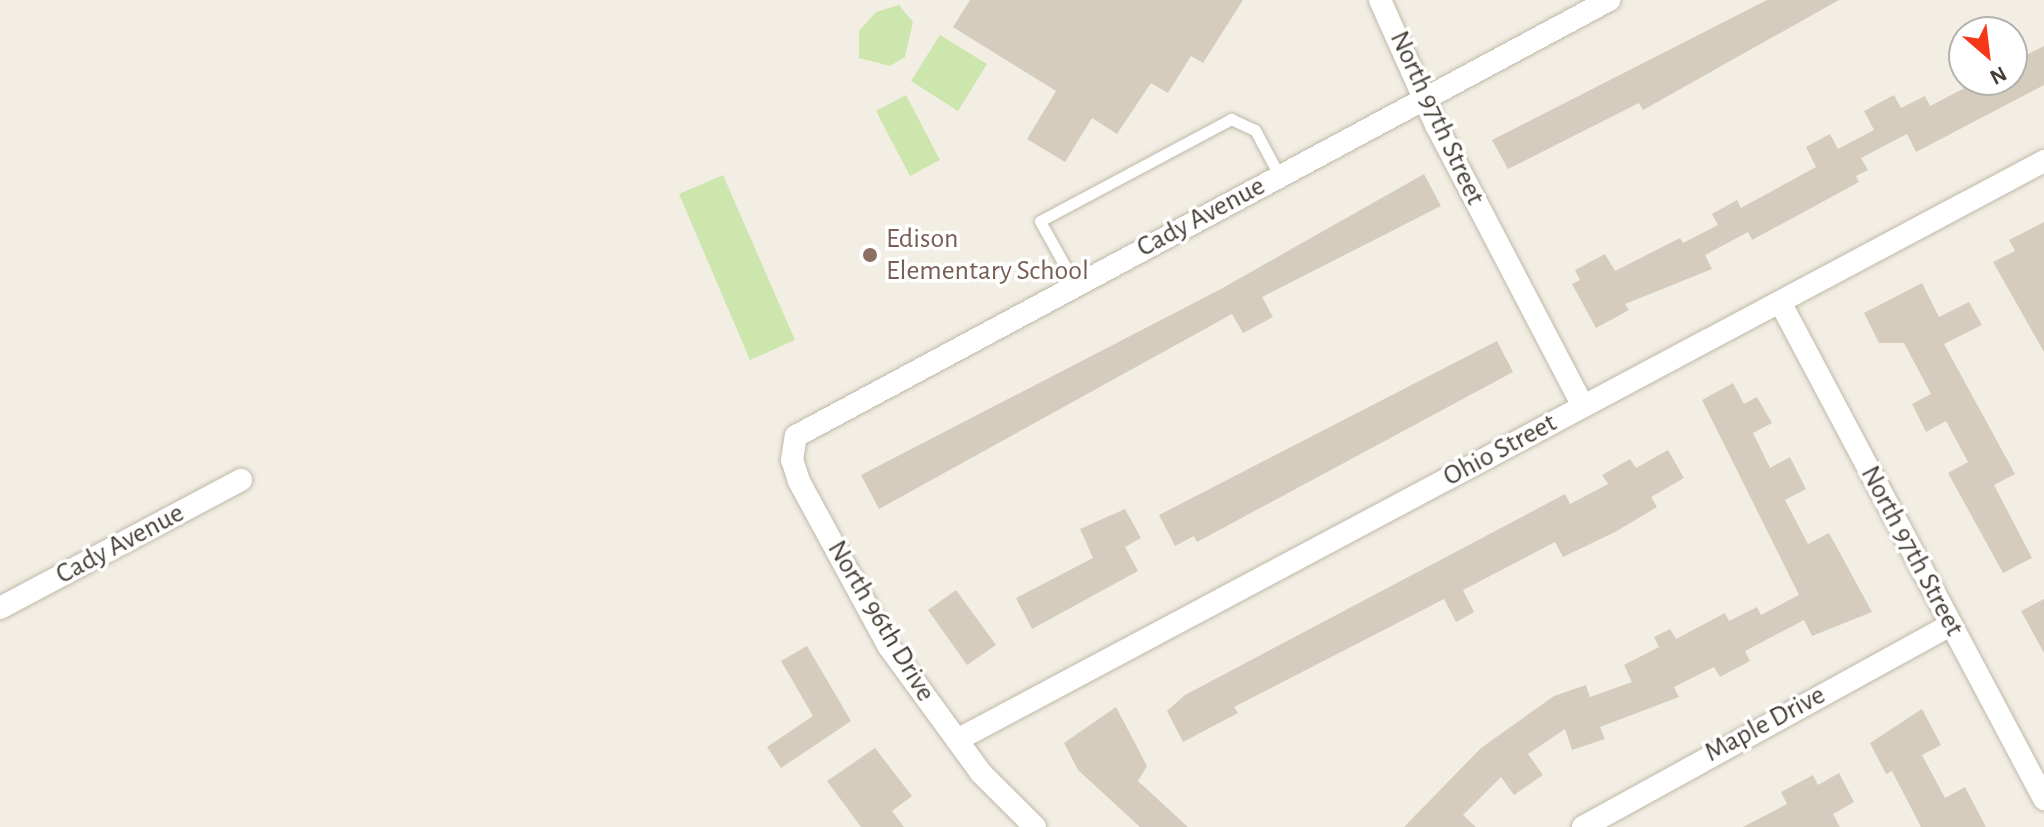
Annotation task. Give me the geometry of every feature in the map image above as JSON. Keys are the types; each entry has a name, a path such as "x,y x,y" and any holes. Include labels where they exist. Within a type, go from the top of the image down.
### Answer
{"street":[{"name":"North 97th Street","path":"1380,0 1425,97 1583,406"},
{"name":"Cady Avenue","path":"796,436 1609,0"},
{"name":"Ohio Street","path":"957,740 2044,161"},
{"name":"North 97th Street","path":"1780,302 2044,799"},
{"name":"North 96th Drive","path":"796,436 792,460 799,481 889,647 957,740 1035,827"},
{"name":"Cady Avenue","path":"0,608 241,480"},
{"name":"Maple Drive","path":"1583,827 1951,625"}],"lane":[{"path":"1075,284 1040,221 1217,126 1231,119 1255,130 1279,175"}],"green space":[{"path":"899,5 913,22 905,57 890,66 859,58 859,31 876,12"},
{"path":"940,35 987,64 958,111 911,81"},
{"path":"906,95 940,160 910,176 876,111"},
{"path":"723,175 795,340 750,360 679,194"}],"building":[{"path":"970,0 1243,0 1203,63 1191,56 1168,93 1151,83 1117,134 1092,118 1065,162 1027,139 1056,91 953,27"},
{"path":"1767,0 1839,0 1643,110 1639,103 1508,169 1492,140"},
{"path":"2044,46 2044,85 2028,93 2028,54"},
{"path":"1894,95 1901,108 1925,96 1930,106 1949,96 2023,96 1916,152 1907,134 1861,158 1868,170 1856,176 1859,182 1752,240 1748,232 1705,255 1712,269 1625,304 1629,310 1596,328 1572,284 1580,280 1575,270 1605,254 1615,271 1680,238 1683,243 1718,225 1712,214 1737,200 1741,208 1816,167 1806,147 1830,134 1838,149 1874,130 1864,111"},
{"path":"1424,174 1441,206 1262,297 1273,317 1243,333 1232,314 879,509 861,475 1219,290"},
{"path":"2044,222 2044,352 1993,262 2015,251 2009,240"},
{"path":"1922,283 1939,317 1969,302 1982,325 1944,344 2015,474 1994,485 2032,558 2003,573 1948,473 1968,462 1946,421 1926,432 1912,404 1931,394 1904,343 1879,343 1864,313"},
{"path":"1497,341 1513,372 1197,542 1194,536 1175,546 1159,515"},
{"path":"1733,383 1744,404 1757,397 1772,423 1753,433 1770,468 1790,457 1806,489 1785,500 1808,544 1829,533 1872,612 1812,636 1804,620 1745,651 1750,661 1720,677 1714,667 1674,687 1679,697 1600,727 1605,739 1572,750 1565,729 1528,754 1543,775 1514,795 1501,777 1463,815 1476,827 1404,827 1481,748 1554,696 1586,685 1590,697 1632,682 1624,665 1659,647 1654,637 1670,629 1676,639 1725,613 1729,621 1757,607 1761,615 1799,595 1702,400"},
{"path":"1668,450 1684,478 1651,497 1657,507 1563,557 1555,542 1463,590 1474,612 1456,622 1444,599 1234,707 1238,713 1183,742 1167,711 1185,695 1565,494 1570,504 1608,484 1602,475 1630,459 1636,468"},
{"path":"1125,509 1141,538 1125,547 1138,571 1032,629 1016,598 1093,558 1080,529"},
{"path":"956,590 996,645 967,665 928,610"},
{"path":"2044,599 2044,653 2021,611"},
{"path":"807,646 851,721 781,768 767,747 813,716 781,661"},
{"path":"1116,707 1147,766 1138,781 1188,827 1140,827 1078,770 1064,743"},
{"path":"1922,709 1941,745 1922,755 1945,798 1965,787 1986,827 1921,827 1892,771 1886,774 1870,743"},
{"path":"875,748 912,796 892,811 904,827 861,827 827,781"},
{"path":"1839,773 1854,802 1833,814 1840,827 1743,827 1787,804 1781,792 1813,775 1818,785"}],"place":[{"name":"Edison Elementary School","path":"870,255"}]}
